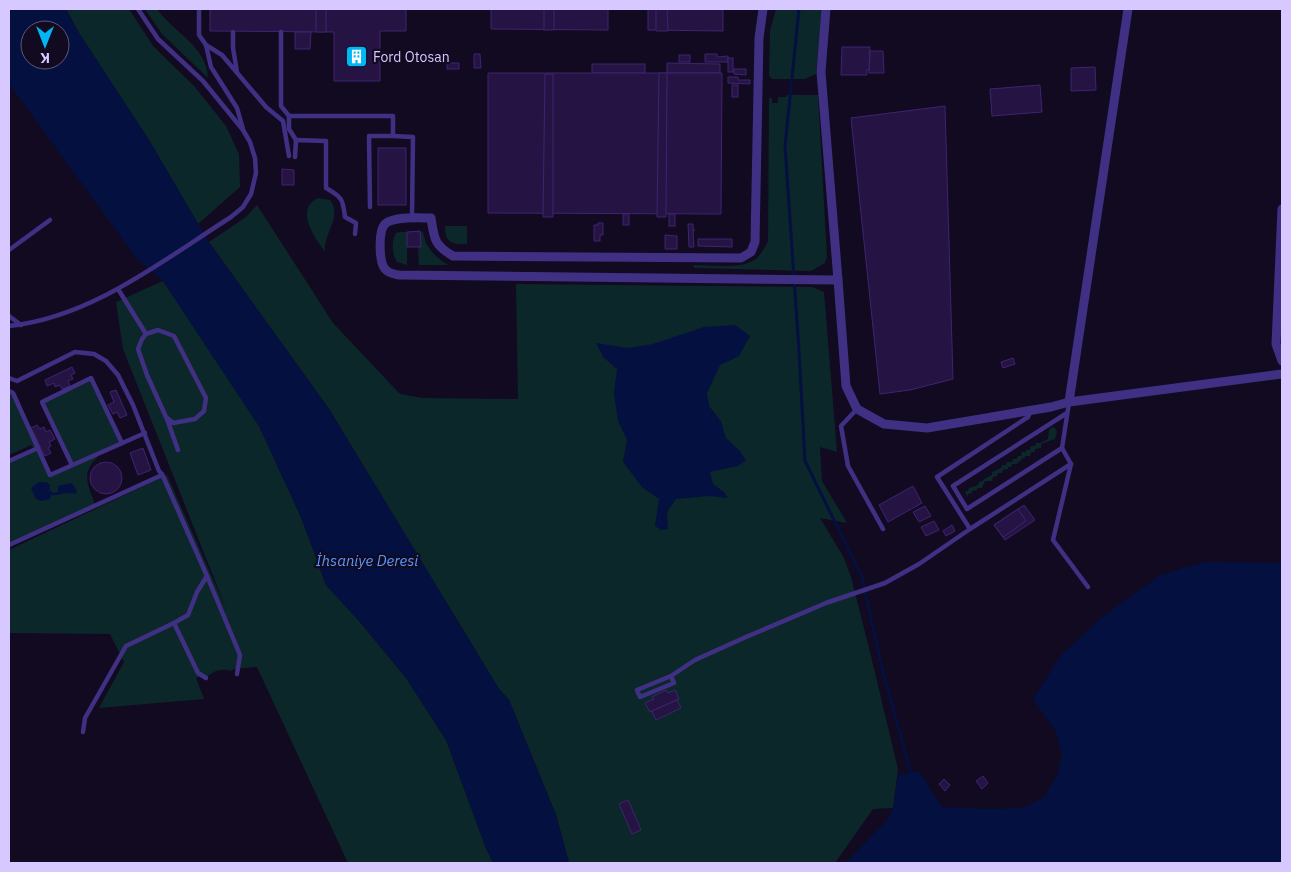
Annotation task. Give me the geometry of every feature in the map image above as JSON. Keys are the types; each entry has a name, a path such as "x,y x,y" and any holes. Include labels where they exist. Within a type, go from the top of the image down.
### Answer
{"street":[{"path":"763,9 759,38 755,242 751,252 741,258 453,256 441,249 434,239 431,218 412,218 392,220 385,224 381,231 381,261 389,273 399,275 838,280"},
{"path":"826,9 821,72 846,386 857,408 884,424 928,428 1069,402 1282,374"},
{"path":"1069,402 1128,9"},
{"path":"1282,209 1276,344 1282,361"}],"lane":[{"path":"9,326 74,310 118,289 231,217 243,207 251,194 256,173 255,158 250,142 243,130 203,81 158,40 138,9"},
{"path":"199,9 199,35 206,45 211,67 237,108 243,130"},
{"path":"233,32 233,48 237,74"},
{"path":"281,32 281,106 288,116 289,129 296,140 295,157"},
{"path":"206,45 222,55 266,106 283,121 289,156"},
{"path":"288,116 393,116 393,136"},
{"path":"370,207 369,136 414,137 412,218"},
{"path":"296,140 326,141 326,188 340,196 344,204 345,217 356,223 356,234"},
{"path":"9,250 50,220"},
{"path":"118,289 146,334"},
{"path":"9,316 21,324"},
{"path":"166,417 174,423 196,419 204,410 206,398 174,336 158,330 146,334 138,350 178,450"},
{"path":"144,433 50,475 11,392 17,381 75,352 94,354 106,361 118,375 144,433 159,471 207,576 240,655 237,674"},
{"path":"9,378 17,381"},
{"path":"72,466 42,402 92,378 122,443"},
{"path":"1069,402 1062,448 1071,464 1053,540 1088,587"},
{"path":"857,408 842,426 848,466 883,529"},
{"path":"970,529 937,477 1028,417 1031,410"},
{"path":"1062,448 968,509 953,486 1067,413"},
{"path":"9,461 38,448"},
{"path":"671,676 674,683 640,697 637,690 671,676 695,660 746,636 853,594 876,588 919,564 1071,464"},
{"path":"9,545 162,475"},
{"path":"82,732 85,718 126,646 188,615 197,592 207,576"},
{"path":"174,623 198,673 206,678"}],"green space":[{"path":"66,9 129,9 153,46 194,86 226,126 239,154 240,187 198,224 149,140 79,33"},
{"path":"145,9 157,9 196,48 206,67 208,78 162,34"},
{"path":"776,9 822,9 816,74 805,79 772,79 769,76 770,31"},
{"path":"787,95 818,95 827,257 825,263 811,271 694,268 694,265 727,266 751,262 757,258 766,245 768,241 769,98 772,98 772,103 778,103 778,97 786,97"},
{"path":"318,198 330,200 334,212 334,219 325,245 325,252 312,232 307,216 311,203"},
{"path":"257,205 333,323 400,394 422,398 518,399 516,284 812,287 824,292 837,452 820,447 822,481 847,523 820,518 844,558 851,577 870,652 898,769 893,808 873,809 835,863 569,863 556,815 509,700 499,689 329,409 209,242 246,217"},
{"path":"445,226 467,226 467,244 450,242 446,236"},
{"path":"420,231 423,232 426,243 431,251 448,265 419,265 418,247 421,247"},
{"path":"407,232 407,265 397,262 393,252 394,236 396,233"},
{"path":"163,281 259,426 301,517 326,585 360,622 406,678 446,740 493,863 348,863 257,667 233,669 232,671 215,671 206,678 203,676 196,678 204,699 99,708 124,662 110,634 9,633 9,550 167,475 227,611 123,349 116,302"},
{"path":"91,378 122,443 96,455 97,458 89,469 87,480 95,505 9,545 9,461 34,449 31,445 9,455 9,391 13,393 50,475 72,466 42,402"},
{"path":"1052,427 1057,432 1055,439 1041,444 1041,448 1035,449 1035,452 1031,452 1030,456 1025,456 1017,464 1012,464 1008,469 1003,470 1002,473 998,473 997,476 993,477 992,481 985,481 982,488 972,491 967,497 965,491 968,491 969,488 978,485 979,482 992,475 992,472 1001,468 1002,465 1017,459 1018,456 1021,456 1022,452 1030,450 1031,446 1035,446 1036,443 1048,439 1049,430"}],"water":[{"name":"İhsaniye Deresi","path":"9,9 66,9 79,33 149,140 209,242 329,409 499,689 509,700 556,815 569,863 493,863 446,740 406,678 360,622 326,585 301,517 259,426 163,281 137,259 9,84"},
{"path":"735,325 750,336 739,356 720,365 707,393 709,406 721,421 726,438 739,450 746,460 738,466 710,472 713,484 724,492 728,498 709,496 676,499 667,512 668,529 661,530 655,526 659,499 642,487 623,462 627,440 618,421 614,393 617,369 603,357 596,343 628,348 653,344 704,327"},
{"path":"39,482 46,482 50,485 50,490 53,493 58,492 58,486 72,483 77,491 75,494 51,495 50,499 41,501 36,499 31,488"},
{"path":"1207,562 1282,563 1282,863 847,863 888,819 893,808 898,775 909,773 910,775 910,773 919,771 942,807 994,809 1025,807 1044,797 1057,775 1062,755 1056,732 1033,699 1061,655 1101,618 1157,577"}],"building":[{"name":"Ford Otosan","path":"210,9 406,9 406,31 380,31 380,81 334,81 334,32 210,31"},
{"path":"316,9 326,9 326,32 316,32"},
{"path":"491,9 608,9 608,30 491,29"},
{"path":"544,9 554,9 554,30 544,30"},
{"path":"648,9 723,9 723,31 648,30"},
{"path":"656,9 667,9 668,31 656,31"},
{"path":"295,32 311,32 310,49 295,49"},
{"path":"842,47 870,47 867,75 841,75"},
{"path":"870,51 883,51 884,73 869,73"},
{"path":"474,54 480,54 481,68 474,68"},
{"path":"705,54 717,54 717,57 728,56 728,62 705,62"},
{"path":"679,55 690,55 690,62 679,62"},
{"path":"728,58 733,58 733,72 728,72"},
{"path":"447,63 459,63 459,69 447,69"},
{"path":"667,63 720,64 720,73 667,73"},
{"path":"592,64 645,64 645,73 592,73"},
{"path":"1095,67 1096,90 1071,91 1071,68"},
{"path":"734,69 746,69 746,75 734,74"},
{"path":"488,73 722,73 721,214 488,213"},
{"path":"659,73 667,73 666,217 657,217"},
{"path":"545,74 553,74 553,217 543,217"},
{"path":"728,77 738,77 738,80 750,80 750,84 728,83"},
{"path":"732,85 738,85 738,97 732,97"},
{"path":"1040,85 1042,112 992,116 990,89"},
{"path":"945,106 953,379 910,390 880,394 851,118"},
{"path":"378,148 406,148 406,205 378,205"},
{"path":"282,169 294,170 294,185 282,185"},
{"path":"623,214 629,214 629,225 623,225"},
{"path":"669,214 675,214 675,226 669,226"},
{"path":"598,223 603,223 603,235 600,235 600,241 594,241 594,225 598,225"},
{"path":"688,224 693,224 693,230 695,230 693,231 694,247 689,247"},
{"path":"420,231 421,247 407,247 407,232"},
{"path":"665,235 677,236 677,249 665,249"},
{"path":"698,239 732,239 732,247 698,246"},
{"path":"1013,358 1015,364 1003,368 1001,362"},
{"path":"72,367 75,373 71,375 73,379 68,381 70,386 62,389 60,385 55,387 54,383 47,386 45,380"},
{"path":"116,390 127,415 120,418 117,412 113,414 108,405 114,402 110,392"},
{"path":"37,425 40,429 44,427 46,432 50,430 55,439 49,442 51,446 48,448 51,453 45,456 31,428"},
{"path":"143,448 151,470 138,475 130,453"},
{"path":"106,462 118,466 122,478 118,490 106,494 94,490 90,478 94,466"},
{"path":"913,486 922,503 888,522 879,505"},
{"path":"1024,505 1035,520 1005,540 994,525"},
{"path":"925,506 931,516 919,522 913,512"},
{"path":"1018,509 1026,521 1003,537 994,525"},
{"path":"934,521 939,530 926,536 921,527"},
{"path":"952,525 955,531 946,536 943,531"},
{"path":"666,690 668,693 675,690 679,699 650,712 645,703"},
{"path":"677,700 681,708 656,720 652,711"},
{"path":"983,776 988,783 982,789 976,781"},
{"path":"944,779 950,785 945,791 939,784"},
{"path":"628,800 641,830 632,834 619,804"}],"waterway":[{"path":"799,9 785,146 805,461 862,577 882,668 912,777"}],"place":[{"name":"Ford Otosan","path":"357,57"}]}
